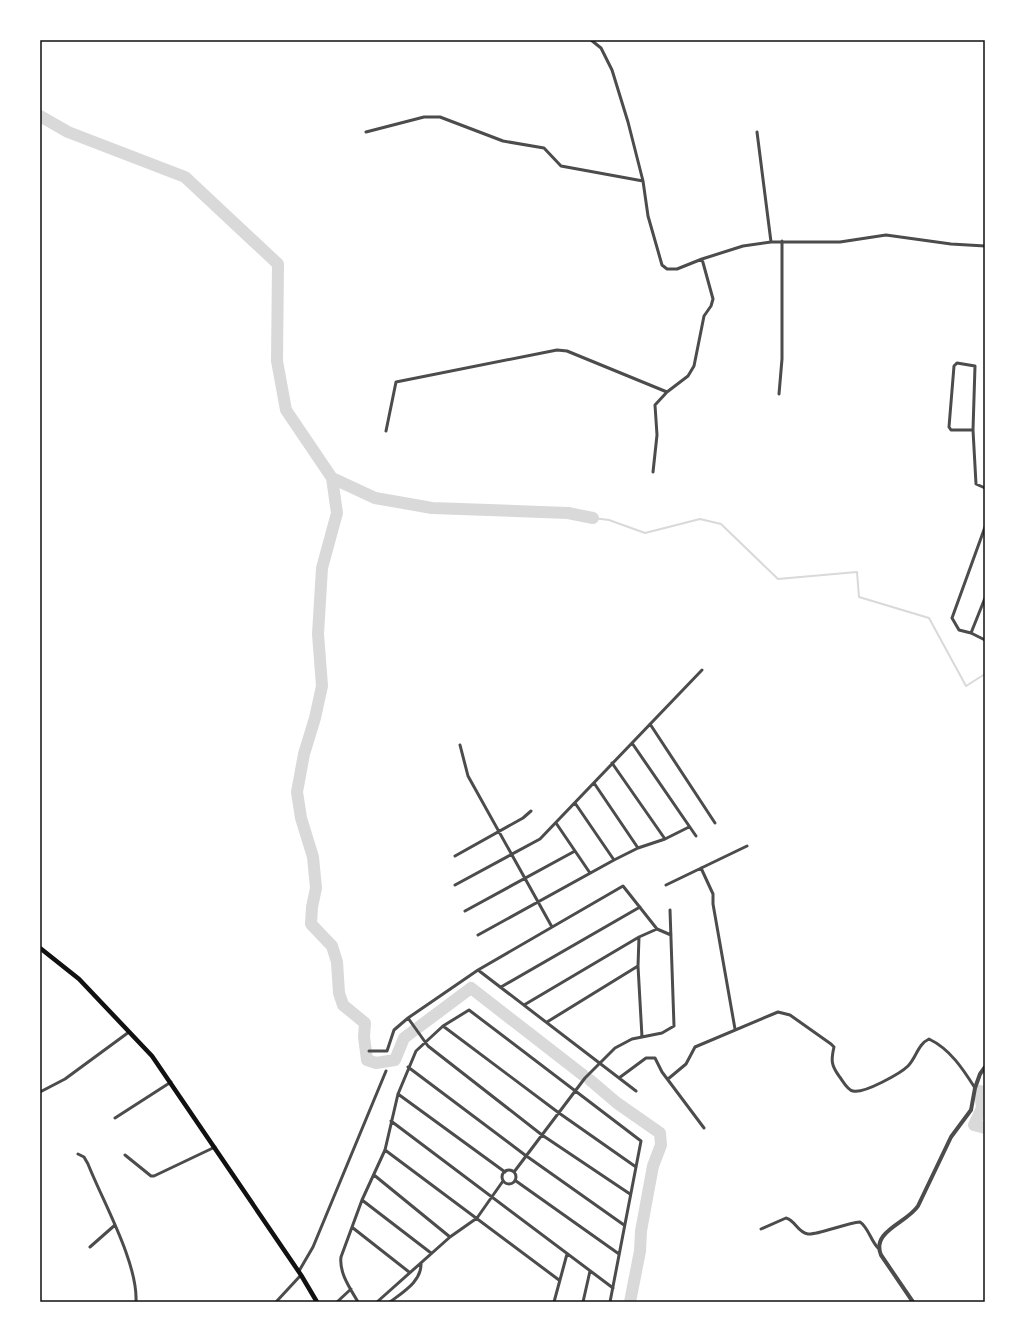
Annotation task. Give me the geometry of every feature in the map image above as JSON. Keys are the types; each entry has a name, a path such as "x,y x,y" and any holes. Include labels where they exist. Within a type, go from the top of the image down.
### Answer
{"main road":[{"path":"40,948 79,979 152,1056 300,1273 317,1302"}],"street":[{"path":"591,40 600,48 612,70 628,122 643,181 648,216 662,265 667,269 677,269 702,259 743,246 782,241 840,242 886,235 951,244 985,246"},
{"path":"366,132 424,117 440,117 503,141 544,148 561,166 643,181"},
{"path":"757,132 771,242"},
{"path":"778,394 782,359 782,241"},
{"path":"653,472 657,435 655,405 667,392 688,376 694,366 704,316 711,306 713,299 702,259"},
{"path":"386,431 396,382 557,350 567,352 667,392"},
{"path":"973,430 951,430 949,427 954,366 957,363 975,366 973,430 976,484 985,488"},
{"path":"985,527 952,618 954,625 959,630 971,633 985,640"},
{"path":"971,633 985,598"},
{"path":"455,885 540,839 702,670"},
{"path":"650,724 715,823"},
{"path":"632,743 696,836"},
{"path":"460,745 468,776 552,927"},
{"path":"612,763 665,840"},
{"path":"594,783 638,848"},
{"path":"575,803 614,860"},
{"path":"455,856 523,818 532,811"},
{"path":"556,823 590,873"},
{"path":"478,935 614,860 638,848 665,840 689,827"},
{"path":"666,885 746,846"},
{"path":"465,911 575,851"},
{"path":"701,868 713,894 713,904 735,1029"},
{"path":"369,1051 386,1051 394,1030 408,1018 478,970 623,886 657,929 671,935"},
{"path":"501,987 640,907"},
{"path":"514,1172 559,1114 575,1090 600,1062 615,1048 632,1039 662,1033 674,1026 670,910"},
{"path":"524,1005 639,937 657,929"},
{"path":"639,937 638,966 642,1037"},
{"path":"547,1022 638,966"},
{"path":"478,970 600,1062 636,1092"},
{"path":"358,1302 350,1289 340,1265 362,1200 385,1150 398,1094 408,1067 416,1051 425,1042 443,1026 470,1010 640,1141 610,1302"},
{"path":"668,1079 686,1064 695,1047 778,1012 790,1015 834,1047 831,1060 832,1066 847,1087 853,1091 862,1092 901,1072 912,1061 920,1046 929,1039 936,1042 948,1052 962,1068 975,1088"},
{"path":"408,1018 428,1046 542,1135 630,1194"},
{"path":"443,1026 559,1114 636,1167"},
{"path":"40,1092 65,1079 129,1032"},
{"path":"620,1078 651,1057 655,1058 668,1079 704,1128"},
{"path":"408,1067 526,1155 624,1225"},
{"path":"878,1248 880,1239 884,1234 914,1213 951,1136 971,1110 975,1088 980,1074 985,1067"},
{"path":"276,1302 300,1273 313,1247 386,1071"},
{"path":"115,1118 171,1082"},
{"path":"398,1094 504,1172"},
{"path":"391,1121 613,1288"},
{"path":"125,1155 151,1176 154,1176 215,1147"},
{"path":"385,1150 559,1280"},
{"path":"78,1154 84,1157 88,1164 115,1225 136,1278 136,1302"},
{"path":"504,1172 509,1170 514,1172"},
{"path":"377,1302 409,1272 432,1254 450,1236 477,1218 503,1181 502,1176 504,1172"},
{"path":"514,1172 516,1181"},
{"path":"374,1175 450,1236"},
{"path":"503,1181 510,1184 516,1181"},
{"path":"516,1181 619,1254"},
{"path":"362,1200 432,1254"},
{"path":"761,1229 786,1218 789,1219 799,1230 809,1234 860,1222 863,1223 873,1242 912,1302"},
{"path":"90,1247 115,1225"},
{"path":"353,1228 409,1272"},
{"path":"554,1302 567,1254"},
{"path":"390,1302 416,1281 420,1274 421,1263"},
{"path":"583,1302 590,1271"},
{"path":"337,1302 350,1289"}],"waterway":[{"path":"40,116 68,132 185,177 278,264 277,361 286,410 332,478 375,498 432,508 568,513 593,518"},
{"path":"332,478 337,513 322,568 318,634 322,686 315,718 304,754 297,792 301,818 313,857 316,888 312,907 311,924 332,946 337,962 339,993 343,1005 365,1023 364,1037 367,1060 376,1063 395,1060 404,1038 471,988 583,1075"},
{"path":"593,518 609,520 645,533 700,519 721,524 778,579 857,572 859,597 929,618 966,686 985,674"},
{"path":"590,1080 617,1103 660,1133 661,1145 653,1166 641,1231 640,1251 630,1302"},
{"path":"980,1091 982,1108 974,1125 985,1128"}]}
